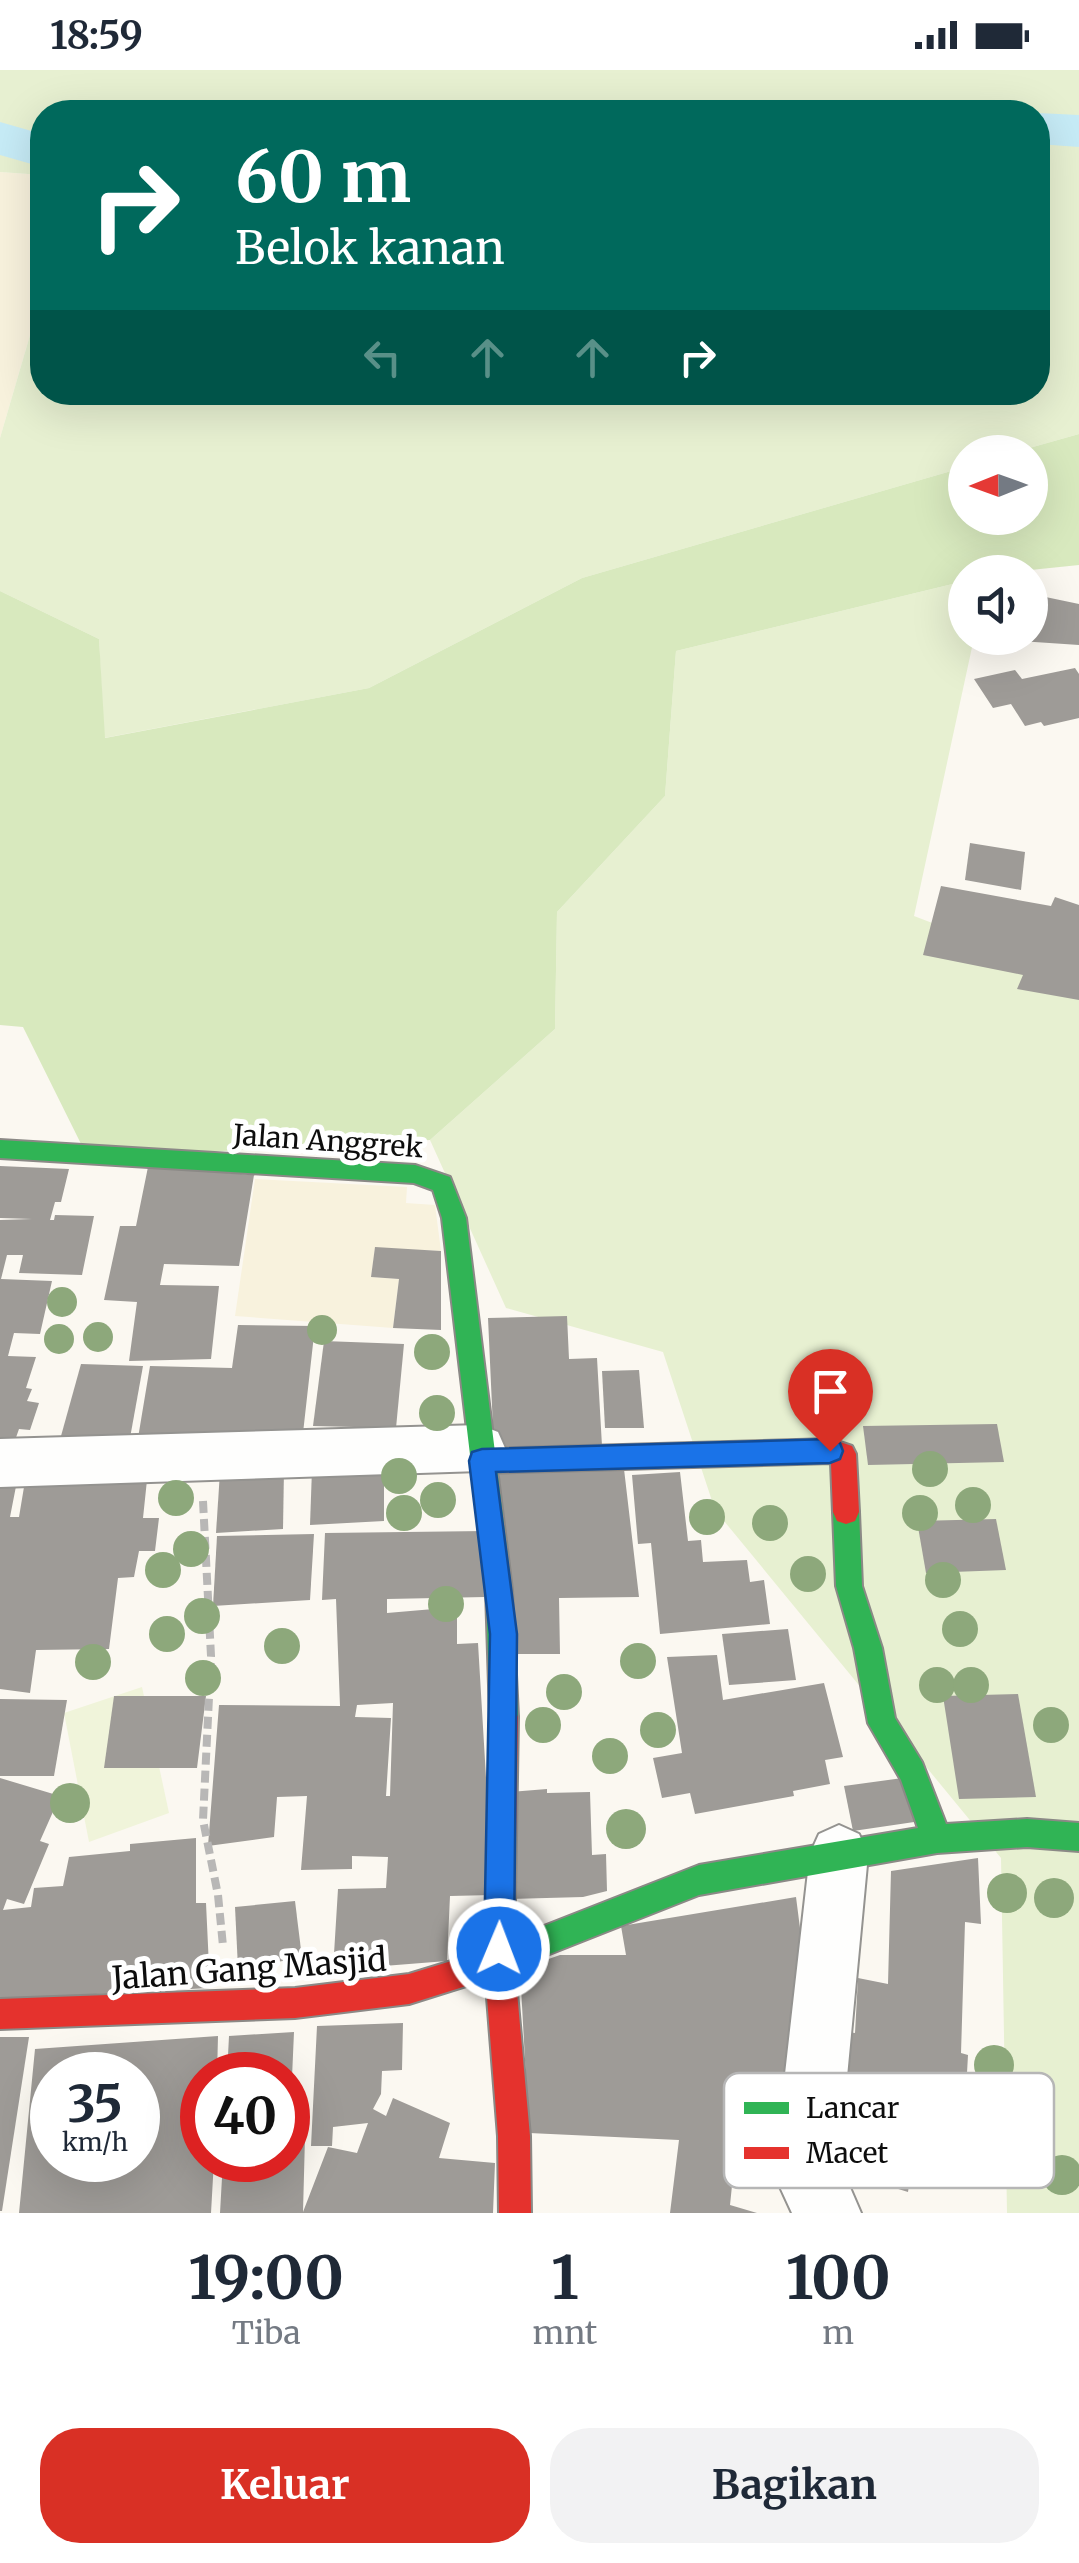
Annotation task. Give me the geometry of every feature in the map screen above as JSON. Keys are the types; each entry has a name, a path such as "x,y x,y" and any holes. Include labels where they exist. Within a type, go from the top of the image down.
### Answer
{"street":[{"name":"Jalan Anggrek","path":"0,1149 415,1174 434,1179 446,1189 454,1218 481,1455"},
{"path":"0,1462 830,1451 844,1454 849,1586 868,1648 882,1723 912,1772 936,1839"},
{"path":"481,1455 503,1634 499,1958 514,2136 515,2213"},
{"name":"Jalan Gang Masjid","path":"0,2014 229,2007 409,1990 699,1880 936,1839 1028,1833 1079,1837"},
{"path":"816,2073 839,1854"},
{"path":"813,2188 829,2213"}],"path":[{"path":"187,1458 201,1485 206,1528 211,1656 203,1820 218,1895 229,2007"}],"shaded area":[{"path":"0,172 30,174 30,335 0,438"},
{"path":"255,1179 407,1187 406,1203 435,1205 441,1251 375,1248 371,1277 399,1279 393,1328 235,1316"}],"green space":[{"path":"0,70 1079,70 1079,434 1048,443 1048,435 948,435 948,472 582,578 369,688 104,738 99,639 0,591 0,438 30,335 30,405 1050,405 1050,100 30,100 30,174 0,172"},
{"path":"1079,434 1079,565 1048,568 1048,555 948,555 948,585 676,651 665,796 557,912 555,1029 430,1140 88,1158 23,1027 0,1025 0,591 99,639 105,738 369,688 582,578 948,472 948,535 1048,535 1048,443"},
{"path":"948,585 948,655 970,655 914,916 1079,979 1079,2213 1007,2213 1007,2188 1054,2188 1054,2073 1005,2073 1001,1858 715,1510 663,1352 506,1308 430,1140 555,1029 557,912 665,796 676,651"},
{"path":"142,1687 169,1813 89,1842 64,1713"}],"building":[{"path":"1048,598 1079,604 1079,645 1048,643"},
{"path":"1075,668 1079,674 1079,718 1044,726 1041,722 1025,726 1011,704 993,708 974,679 1015,670 1022,679"},
{"path":"970,843 1025,852 1021,890 965,880"},
{"path":"941,886 1051,906 1055,897 1079,905 1079,1000 1017,989 1023,975 923,955"},
{"path":"0,1166 69,1169 61,1202 55,1202 50,1220 55,1215 94,1216 82,1275 19,1273 23,1255 7,1255 1,1279 52,1281 40,1334 14,1333 8,1356 36,1357 26,1388 32,1389 27,1401 39,1403 30,1430 19,1429 13,1446 0,1444 0,1220 32,1219 0,1218"},
{"path":"148,1167 254,1175 239,1266 164,1264 160,1285 219,1286 211,1359 129,1361 137,1302 104,1300 120,1226 136,1226"},
{"path":"375,1247 441,1251 441,1330 393,1328 399,1279 371,1277"},
{"path":"567,1316 569,1359 597,1358 602,1446 494,1450 488,1318"},
{"path":"238,1325 315,1326 302,1442 138,1438 150,1366 232,1368"},
{"path":"324,1341 404,1344 396,1428 313,1426"},
{"path":"81,1364 143,1366 130,1438 61,1436"},
{"path":"639,1370 644,1428 605,1428 602,1371"},
{"path":"997,1424 1004,1462 868,1465 863,1426"},
{"path":"384,1467 384,1521 310,1525 312,1469"},
{"path":"27,1469 147,1480 143,1518 159,1518 155,1551 139,1551 134,1577 118,1578 109,1649 36,1650 30,1693 0,1689 0,1476 18,1476 10,1517 19,1517"},
{"path":"284,1469 283,1529 216,1533 220,1472"},
{"path":"624,1469 639,1597 559,1598 560,1654 516,1654 499,1471"},
{"path":"680,1472 688,1541 701,1540 703,1562 747,1560 750,1582 764,1580 770,1624 660,1634 651,1543 638,1544 632,1475"},
{"path":"996,1519 1006,1570 926,1573 917,1521"},
{"path":"485,1531 485,1597 387,1599 387,1613 457,1607 457,1644 478,1643 493,1895 450,1896 447,1961 333,1970 338,1889 386,1888 388,1857 352,1856 352,1869 301,1870 307,1796 277,1797 274,1837 208,1846 219,1705 340,1706 336,1599 322,1600 325,1533","holes":["393,1703 390,1796 386,1796 391,1718 355,1717 357,1705"]},
{"path":"314,1534 310,1600 213,1606 217,1536"},
{"path":"788,1629 796,1680 729,1685 722,1634"},
{"path":"717,1655 723,1700 824,1683 843,1757 825,1760 830,1784 793,1791 794,1796 695,1814 690,1793 662,1798 653,1758 682,1753 667,1657"},
{"path":"1018,1694 1036,1797 959,1799 943,1696"},
{"path":"114,1696 206,1696 197,1768 104,1768"},
{"path":"0,1699 67,1700 54,1776 0,1776"},
{"path":"910,1777 921,1821 853,1831 844,1786"},
{"path":"0,1778 60,1796 40,1841 49,1844 24,1904 7,1899 3,1910 31,1907 34,1888 63,1886 69,1857 130,1851 130,1844 196,1838 196,1903 206,1903 210,1988 0,1999"},
{"path":"547,1789 547,1793 590,1792 592,1855 606,1854 607,1891 583,1897 510,1899 510,1792"},
{"path":"978,1858 981,1924 965,1922 961,2053 968,2055 967,2073 828,2073 835,2030 855,2033 858,1978 888,1984 891,1871"},
{"path":"796,1897 806,1975 799,2073 724,2073 724,2188 732,2188 730,2205 757,2213 670,2213 679,2140 529,2133 520,1969 560,1955 626,1955 621,1926"},
{"path":"295,1901 302,1958 238,1968 235,1907"},
{"path":"403,2023 402,2070 382,2071 381,2094 373,2109 386,2116 393,2098 450,2123 439,2158 495,2163 493,2213 220,2213 222,2182 304,2182 303,2212 328,2147 357,2153 368,2123 333,2127 332,2146 311,2146 317,2026"},
{"path":"294,2032 293,2052 228,2052 229,2036"},
{"path":"218,2036 218,2052 180,2052 180,2182 213,2182 211,2213 19,2213 30,2100 30,2182 160,2182 160,2052 35,2052"},
{"path":"0,2037 29,2037 2,2211 0,2211"}],"waterway":[{"path":"1050,130 1079,131"},
{"path":"0,138 30,147"}],"traffic: fast":[{"path":"0,1149 415,1174 442,1184 454,1218 499,1590 504,1717"},
{"path":"846,1512 849,1586 868,1648 882,1723 912,1772 937,1839"},
{"path":"471,1970 699,1880 937,1839 1027,1833 1079,1837"}],"traffic: jam":[{"path":"482,1461 831,1451 843,1454 846,1512"},
{"path":"504,1717 499,1959 514,2136 515,2213"},
{"path":"0,2014 295,2003 409,1989 471,1970"}],"route":[{"path":"499,1949 503,1634 482,1461 830,1451"}]}
